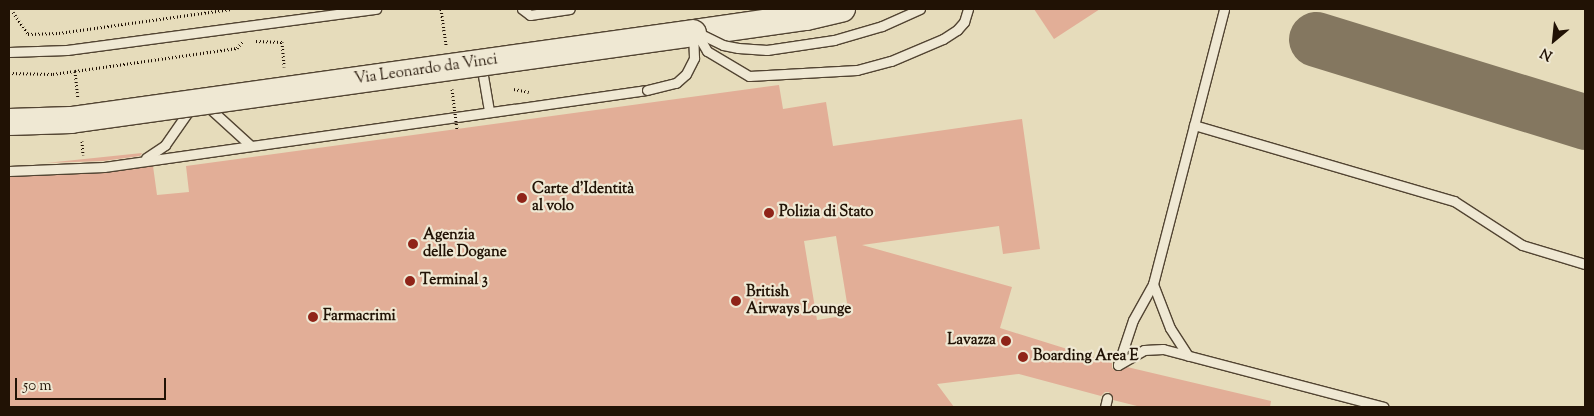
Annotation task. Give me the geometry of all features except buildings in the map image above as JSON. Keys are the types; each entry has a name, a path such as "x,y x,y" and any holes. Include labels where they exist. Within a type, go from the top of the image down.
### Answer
{"main road":[{"name":"Via Leonardo da Vinci","path":"9,122 70,120 806,17 842,9"}],"lane":[{"path":"9,52 67,50 376,9"},
{"path":"522,9 530,15 570,9"},
{"path":"694,32 723,45 767,50 834,40 882,26 920,9"},
{"path":"694,32 707,51 749,76 857,70 891,61 944,39 957,30 964,22 968,9"},
{"path":"1224,9 1153,284 1133,320 1118,365 1152,348 1384,407"},
{"path":"9,171 72,169 137,162 668,86 682,79 689,69 694,58 694,32"},
{"path":"481,63 489,111"},
{"path":"137,162 156,153 165,145 198,102 250,145"},
{"path":"1194,125 1454,201 1522,245 1585,264"},
{"path":"1153,284 1170,328 1188,356"}],"path":[{"path":"9,12 13,12 28,34 59,33 231,9"},
{"path":"254,41 263,23"},
{"path":"9,73 52,74 237,48 243,41 282,42 284,70"}],"taxiway":[{"path":"1316,39 1585,122"}],"place":[{"name":"Carte d'Identità al volo","path":"522,198"},
{"name":"Polizia di Stato","path":"769,213"},
{"name":"Agenzia delle Dogane","path":"413,244"},
{"name":"Terminal 3","path":"410,281"},
{"name":"British Airways Lounge","path":"736,301"},
{"name":"Farmacrimi","path":"313,317"},
{"name":"Lavazza","path":"1006,341"},
{"name":"Boarding Area E","path":"1023,357"}]}
